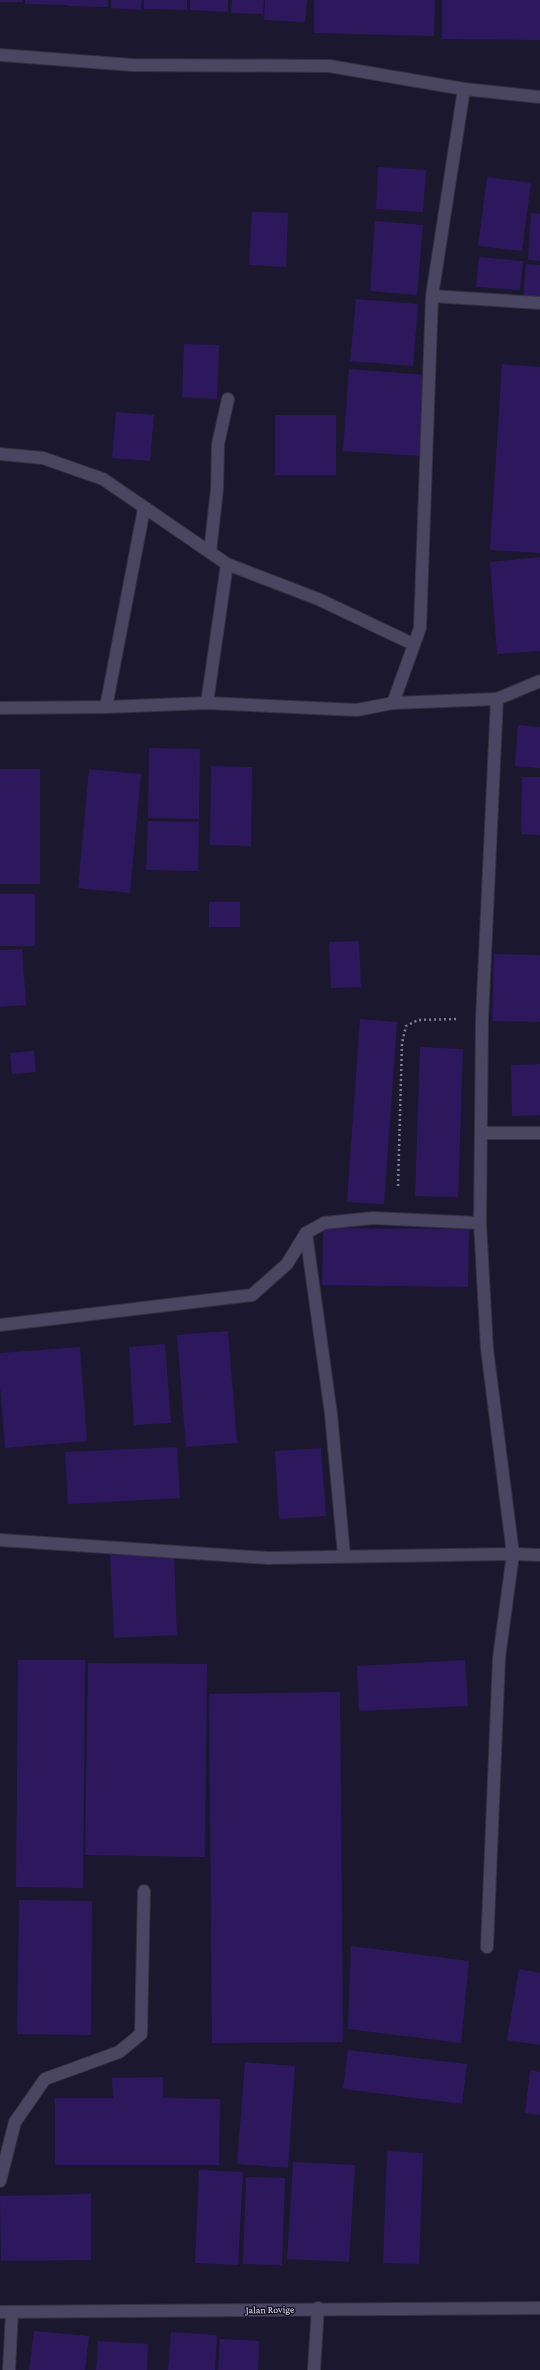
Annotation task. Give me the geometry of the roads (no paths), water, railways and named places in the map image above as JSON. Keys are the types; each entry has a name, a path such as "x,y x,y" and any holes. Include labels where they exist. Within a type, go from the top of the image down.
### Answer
{"street":[{"path":"0,56 132,65 329,66 464,89 540,97"},
{"path":"393,703 420,628 432,296 464,89"},
{"path":"432,296 540,303"},
{"path":"210,552 217,489 218,444 228,399"},
{"path":"0,454 43,458 103,479 144,509 227,564 318,599 413,644"},
{"path":"106,707 144,509"},
{"path":"207,703 227,564"},
{"path":"0,708 106,707 207,703 357,710 393,703 498,699 540,681"},
{"path":"487,1948 499,1658 513,1554 487,1349 480,1222 482,1019 498,699"},
{"path":"481,1133 540,1133"},
{"path":"0,1325 252,1295 287,1264 306,1233 324,1223 373,1218 480,1222"},
{"path":"306,1233 331,1414 344,1555"},
{"path":"0,1540 268,1558 344,1555 540,1555"},
{"path":"0,2181 15,2122 44,2079 119,2052 141,2034 144,1891"},
{"path":"314,2370 318,2308"},
{"name":"Jalan Rovige","path":"0,2312 318,2308 540,2308"},
{"path":"9,2370 12,2312"}]}
